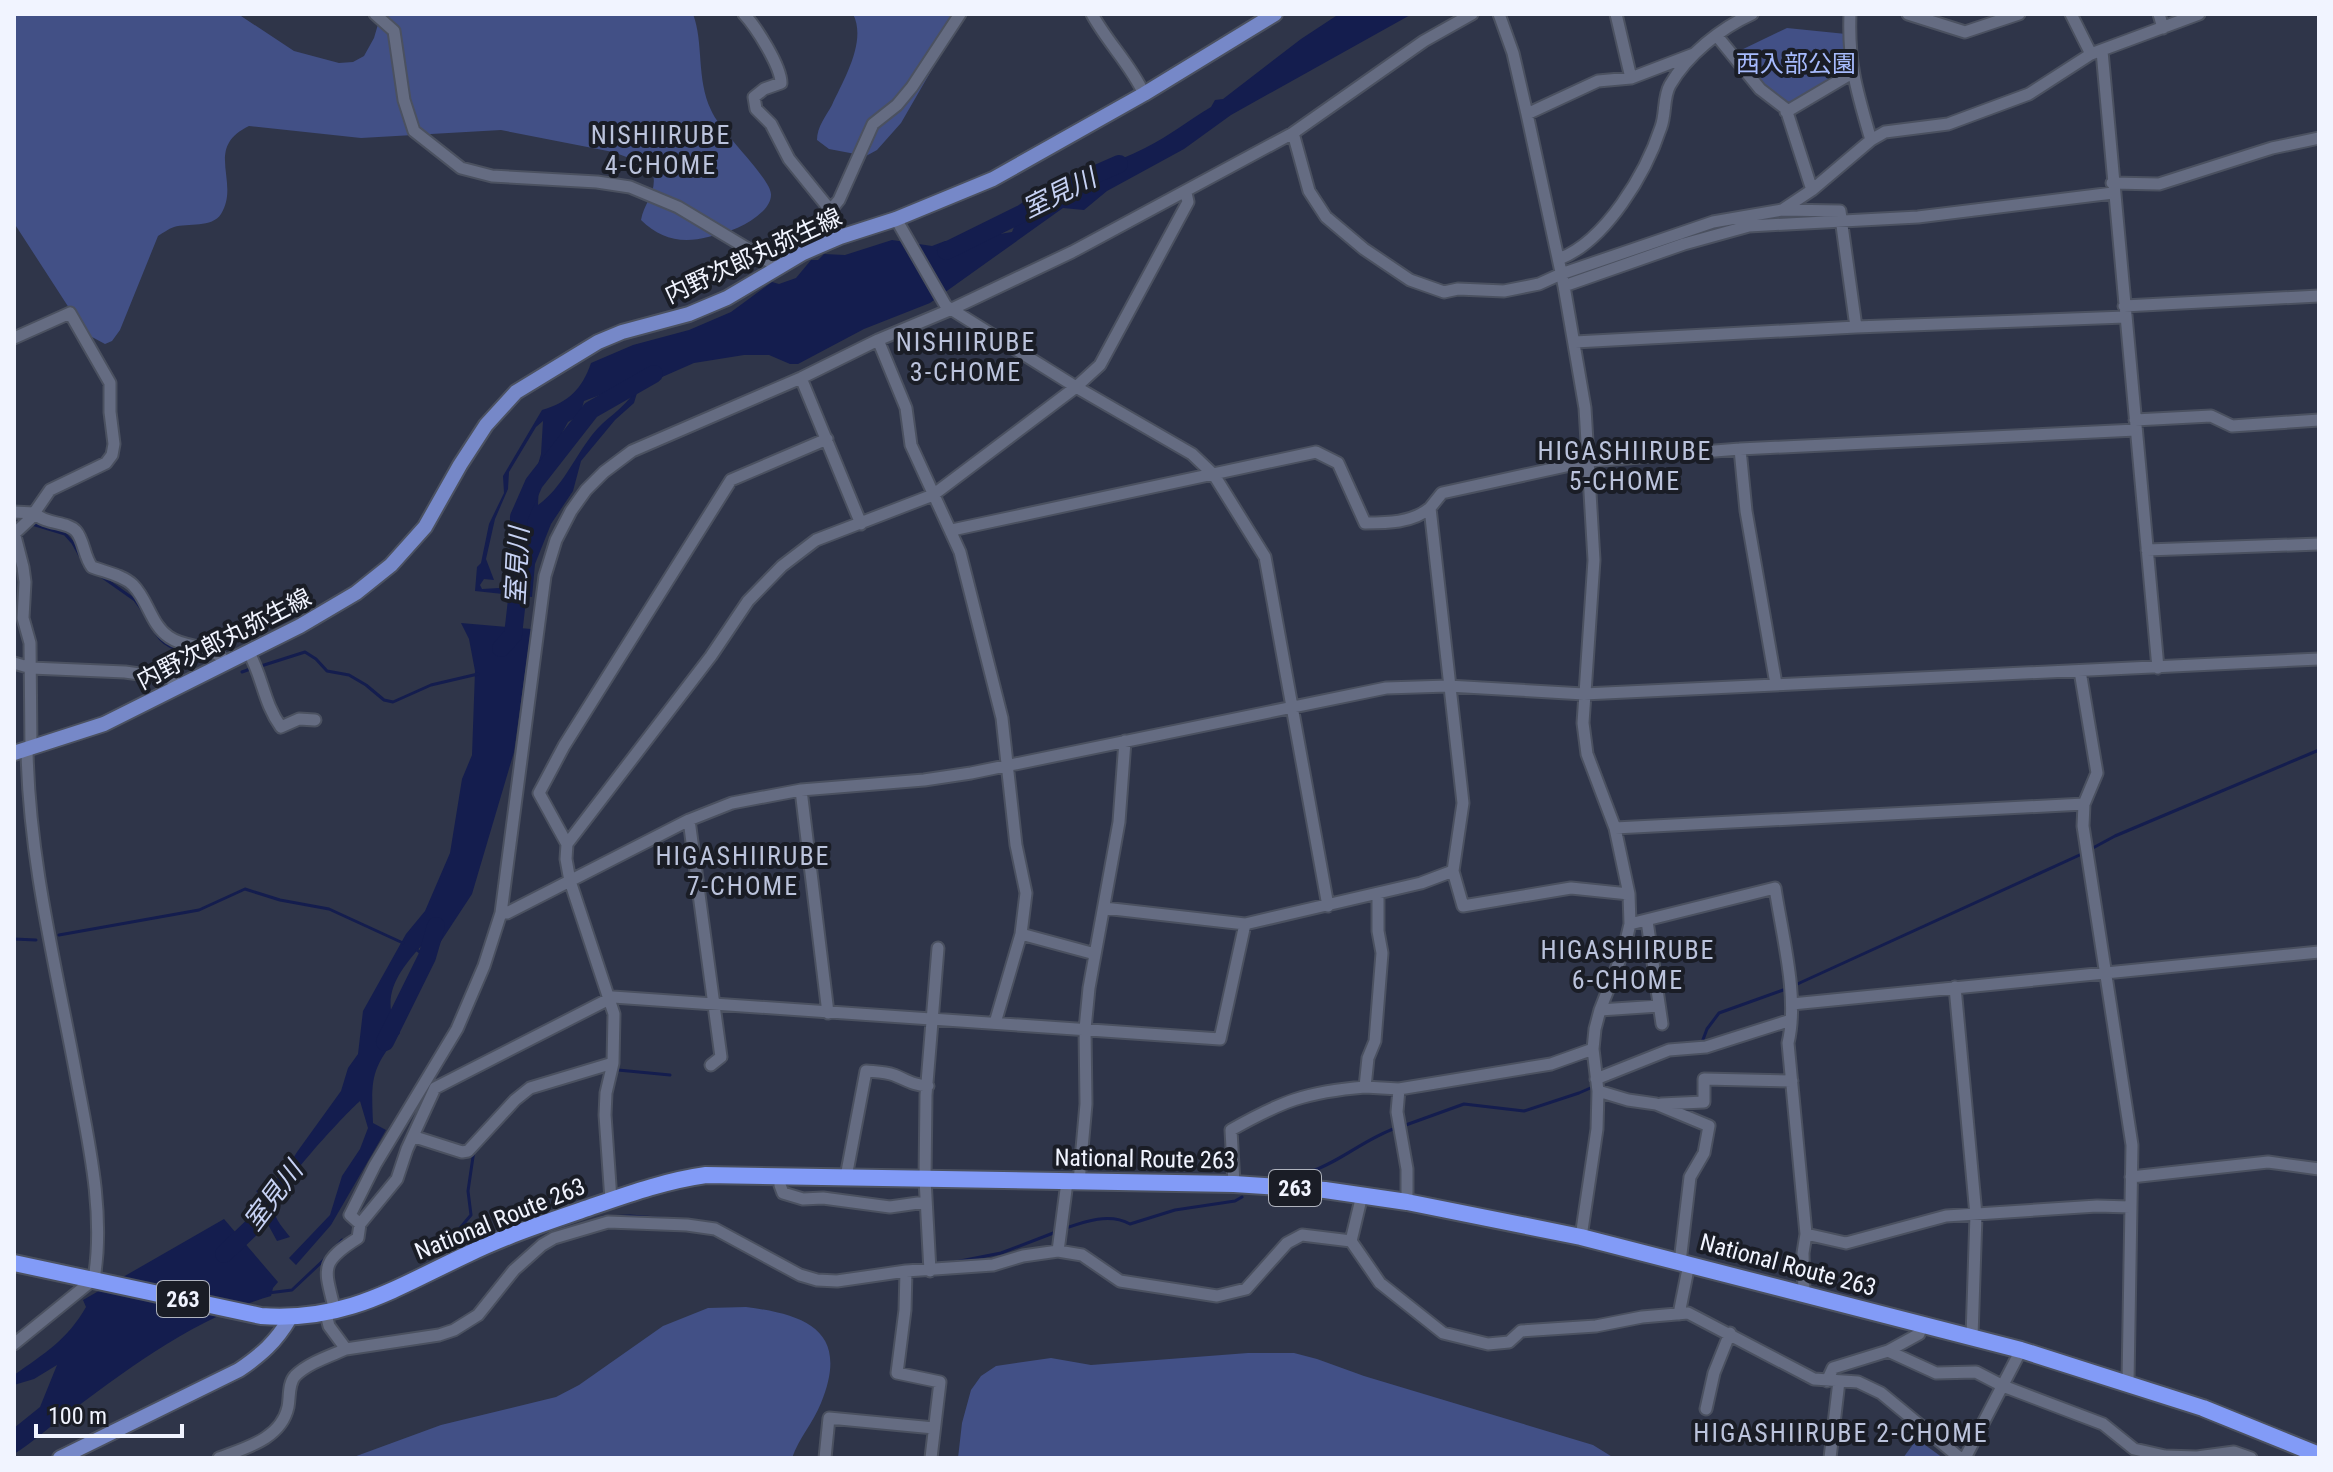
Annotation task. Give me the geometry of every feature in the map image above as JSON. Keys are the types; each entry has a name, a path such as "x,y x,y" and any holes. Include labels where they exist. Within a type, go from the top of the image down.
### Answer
{"highway":[{"name":"National Route 263","path":"14,1263 261,1316 290,1318 330,1312 382,1295 528,1229 608,1209 682,1178 706,1175 1234,1184 1362,1195 1581,1237 2021,1350 2203,1408 2319,1455"}],"main road":[{"name":"内野次郎丸弥生線","path":"24,751 104,724 226,663 252,656 356,593 391,565 425,527 486,425 516,392 598,342 622,332 689,314 727,298 775,268 840,237 898,222 993,179 1144,94 1275,14"},
{"path":"60,1458 78,1454 239,1370 263,1354 279,1337 290,1318"}],"street":[{"path":"375,14 394,31 404,100 414,131 461,168 492,176 630,187 678,207 770,262 775,268"},
{"path":"391,28 394,14"},
{"path":"744,14 776,63 781,77 781,83 764,89 754,97 756,109 771,124 789,159 818,193 840,237"},
{"path":"829,212 839,200 873,124 897,105 912,87 960,14"},
{"path":"1092,14 1105,38 1138,80 1144,94"},
{"path":"360,1224 350,1215 375,1165 457,1029 484,966 501,913 545,576 556,540 586,490 632,451 801,378 1072,252 1186,193 1293,133 1424,41 1472,14"},
{"path":"1499,14 1513,53 1559,259 1585,408 1594,560 1583,723 1587,754 1615,828 1629,894 1630,924 1624,949 1600,1010 1593,1049 1597,1129 1581,1237"},
{"path":"1616,14 1631,78"},
{"path":"1559,259 1583,244 1617,210 1644,168 1662,125 1669,87 1694,54 1752,14"},
{"path":"1850,14 1852,73 1871,140"},
{"path":"1908,14 1965,32 2019,14"},
{"path":"2071,14 2096,52 2113,188 2158,668"},
{"path":"2159,14 2163,28"},
{"path":"1782,210 1885,132 1948,124 2029,94 2096,52 2199,14"},
{"path":"1717,36 1760,89 1786,112 1812,190"},
{"path":"1527,114 1598,81 1631,78 1694,54"},
{"path":"1786,112 1852,73"},
{"path":"1293,133 1309,191 1326,217 1364,249 1410,280 1444,292 1458,289 1504,291 1539,284 1713,222 1782,210 1840,211 1856,327"},
{"path":"1564,286 1749,226 1918,217 2159,184 2272,148 2319,138"},
{"path":"567,844 711,656 748,601 804,547 933,495 1076,387 1100,365 1188,202 1186,193"},
{"path":"898,222 949,307 1076,387 1192,454 1214,475 1265,557 1328,906"},
{"path":"1575,342 2124,312 2319,296"},
{"path":"14,338 70,313 110,383 114,444 112,455 106,463 63,481 50,490 34,513 14,532 25,582 23,618 30,643 24,751 32,839 90,1153 99,1280 14,1344"},
{"path":"878,340 906,408 911,445 952,530 1002,718 1016,845 1026,893 1021,934 995,1023"},
{"path":"801,378 861,524"},
{"path":"952,530 1316,452 1338,463 1365,523 1392,523 1424,513 1442,493 1589,461 2136,425 2211,416 2232,426 2319,420"},
{"path":"608,1209 605,1115 615,1032 609,999 570,881 567,844 539,793 564,746 602,690 731,480 827,439"},
{"path":"1740,449 1746,511 1776,684"},
{"path":"1430,508 1463,803 1453,871 1463,906 1571,888 1629,894"},
{"path":"14,512 34,513 41,520 71,527 78,532 87,561 92,567 126,580 133,586 159,628 171,639 210,649 226,663"},
{"path":"2147,550 2319,544"},
{"path":"252,656 270,710 281,727 299,719 315,720"},
{"path":"501,913 507,913 689,820 732,803 801,790 924,780 1008,766 1386,688 1448,686 1584,694 2319,659"},
{"path":"14,663 31,668 125,672 168,678 174,680 177,688"},
{"path":"2080,671 2097,773 2084,804 2083,826 2132,1145 2128,1382"},
{"path":"1058,1251 1086,1104 1085,1029 1119,822 1125,741"},
{"path":"801,790 828,1013"},
{"path":"1615,828 2084,804"},
{"path":"689,820 721,1057 711,1065"},
{"path":"1104,908 1245,924 1378,894 1453,871"},
{"path":"1630,924 1775,888 1792,1000 1788,1043 1806,1234 1804,1295"},
{"path":"1365,1087 1368,1058 1375,1041 1382,953 1378,931 1378,894"},
{"path":"1647,921 1662,1024"},
{"path":"346,1349 329,1326 326,1273 329,1262 358,1238 360,1224 397,1179 435,1088 609,999 1220,1039 1245,924"},
{"path":"1021,934 1095,954"},
{"path":"930,1271 925,1179 938,948"},
{"path":"1792,1000 2319,952"},
{"path":"1955,987 1976,1215 1972,1337"},
{"path":"1600,1010 1659,1006"},
{"path":"1597,1084 1669,1050 1701,1046 1791,1020"},
{"path":"1234,1184 1231,1130 1291,1099 1325,1090 1365,1087 1399,1089 1551,1064 1593,1049"},
{"path":"415,1137 462,1152 468,1151 530,1088 613,1063"},
{"path":"846,1177 866,1071 899,1076 906,1082 928,1086"},
{"path":"1597,1084 1628,1100 1656,1104 1704,1102 1704,1079 1792,1081"},
{"path":"1399,1089 1397,1112 1407,1169 1407,1202"},
{"path":"1656,1104 1709,1126 1704,1153 1690,1177 1679,1314"},
{"path":"2131,1177 2268,1162 2319,1169"},
{"path":"781,1176 783,1193 803,1199 823,1198 890,1207 925,1202"},
{"path":"1362,1195 1351,1241 1380,1283 1443,1333 1488,1344 1509,1342 1521,1331 1596,1326 1642,1317 1688,1313 1814,1379 1858,1382 1881,1393 1962,1458 2021,1350"},
{"path":"1806,1234 1846,1243 1946,1216 2097,1206 2130,1207"},
{"path":"219,1458 258,1443 273,1432 287,1412 291,1383 309,1366 346,1349 454,1330 478,1315 514,1270 542,1245 608,1209 715,1229 779,1264 817,1280 837,1281 906,1271 993,1265 1023,1256 1058,1251 1082,1255 1120,1281 1217,1296 1246,1289 1287,1243 1302,1235 1351,1241"},
{"path":"906,1271 905,1310 897,1373 940,1382 931,1458"},
{"path":"1830,1458 1833,1368 1888,1351 1919,1334 1922,1324"},
{"path":"1706,1409 1714,1373 1730,1333"},
{"path":"1888,1351 1936,1373 1976,1372 2003,1386 2103,1424 2134,1449 2165,1456 2197,1457 2234,1452 2251,1458"},
{"path":"825,1458 829,1418 934,1428"}],"green space":[{"path":"14,14 238,14 294,51 339,63 353,62 364,56 374,38 381,14 693,14 703,86 711,110 763,178 771,195 763,211 738,228 698,239 680,240 656,232 641,220 654,185 652,171 640,162 613,152 501,130 361,138 249,126 235,135 228,145 225,155 226,202 221,214 212,221 174,227 158,236 120,330 112,341 105,344 92,337 71,311 14,223"},
{"path":"853,14 964,14 901,123 877,150 866,156 829,149 817,140 820,126 848,72 856,48 857,25"},
{"name":"西入部公園","path":"1787,28 1846,34 1848,71 1792,106 1764,86 1737,52"},
{"path":"746,1307 788,1315 805,1322 818,1331 826,1344 830,1359 829,1379 818,1410 792,1458 351,1458 441,1425 556,1397 579,1385 663,1326 708,1308"},
{"path":"1248,1353 1294,1353 1317,1359 1593,1445 1614,1458 958,1458 962,1423 971,1390 981,1376 996,1366 1051,1358 1091,1365"},
{"path":"1917,1439 1943,1458 1903,1458"}],"water":[{"path":"1339,14 1412,14 1231,115 1184,149 1107,191 1084,210 1063,208 930,303 864,329 798,364 769,355 744,355 694,363 653,381 637,393 634,403 615,420 581,461 573,491 551,524 535,564 532,597 475,591 477,567 481,563 489,524 504,493 503,476 542,410 560,403 573,393 591,363 633,345 689,330 731,312 772,282 779,284 796,278 811,260 818,260 824,254 845,255 892,240 932,246 945,241 979,240 981,237 1012,232 1047,200 1099,178 1100,171 1105,167 1170,134","holes":["632,383 636,390 631,397 597,429 561,481 538,505 539,483 568,422 580,415 584,401","543,421 541,454 524,513 521,562 503,578 499,588 482,589 480,585 484,579 494,580 486,559 495,519 508,489 509,472 536,427"]},
{"path":"461,623 531,629 514,752 472,894 432,955 425,942 394,984 391,1007 400,1033 378,1065 372,1095 373,1123 386,1130 331,1225 296,1265 289,1258 330,1215 342,1176 360,1149 368,1128 360,1101 284,1187 274,1210 290,1237 277,1241 260,1210 265,1201 256,1191 283,1175 341,1091 348,1068 358,1054 363,1011 406,934 425,911 450,853 462,779 472,755 475,671 469,639"},
{"path":"224,1219 278,1282 271,1296 215,1317 188,1331 112,1381 14,1454 14,1428 40,1407 57,1365 34,1379 14,1385 14,1375 63,1337 86,1307 83,1300"}],"waterway":[{"name":"室見川","path":"946,251 1023,213 1053,193 1119,164"},
{"name":"室見川","path":"501,648 513,635 518,591 519,517 534,483 591,410 654,374"},
{"path":"32,524 65,534 85,565"},
{"path":"101,576 135,600 146,615"},
{"path":"154,629 172,647 214,659"},
{"path":"261,666 305,652 327,671 349,675 384,700 393,702 431,685 478,674"},
{"path":"242,672 253,668"},
{"path":"2091,849 2319,750"},
{"path":"1793,986 2084,853"},
{"path":"59,935 199,910 245,889 280,900 329,909 403,943"},
{"name":"室見川","path":"385,1042 427,957 436,926"},
{"path":"14,939 36,940"},
{"path":"417,950 427,957"},
{"path":"1701,1045 1707,1029 1719,1013 1786,989"},
{"path":"618,1070 670,1075"},
{"path":"1403,1126 1464,1104 1524,1111 1595,1086"},
{"path":"1307,1173 1396,1128"},
{"path":"444,1247 471,1215 468,1191 474,1150"},
{"name":"室見川","path":"224,1254 269,1211 270,1195"},
{"path":"1063,1229 1105,1218 1130,1224 1175,1210 1235,1201 1242,1197"},
{"path":"603,1217 671,1219"},
{"path":"726,1229 758,1246"},
{"path":"945,1264 1001,1253 1056,1232"},
{"path":"335,1248 342,1240"},
{"path":"268,1293 292,1290 327,1257"}],"district":[{"name":"NISHIIRUBE 4-CHOME","path":"661,150"},
{"name":"NISHIIRUBE 3-CHOME","path":"966,357"},
{"name":"HIGASHIIRUBE 5-CHOME","path":"1625,466"},
{"name":"HIGASHIIRUBE 7-CHOME","path":"743,871"},
{"name":"HIGASHIIRUBE 6-CHOME","path":"1628,965"},
{"name":"HIGASHIIRUBE 2-CHOME","path":"1841,1433"}]}
